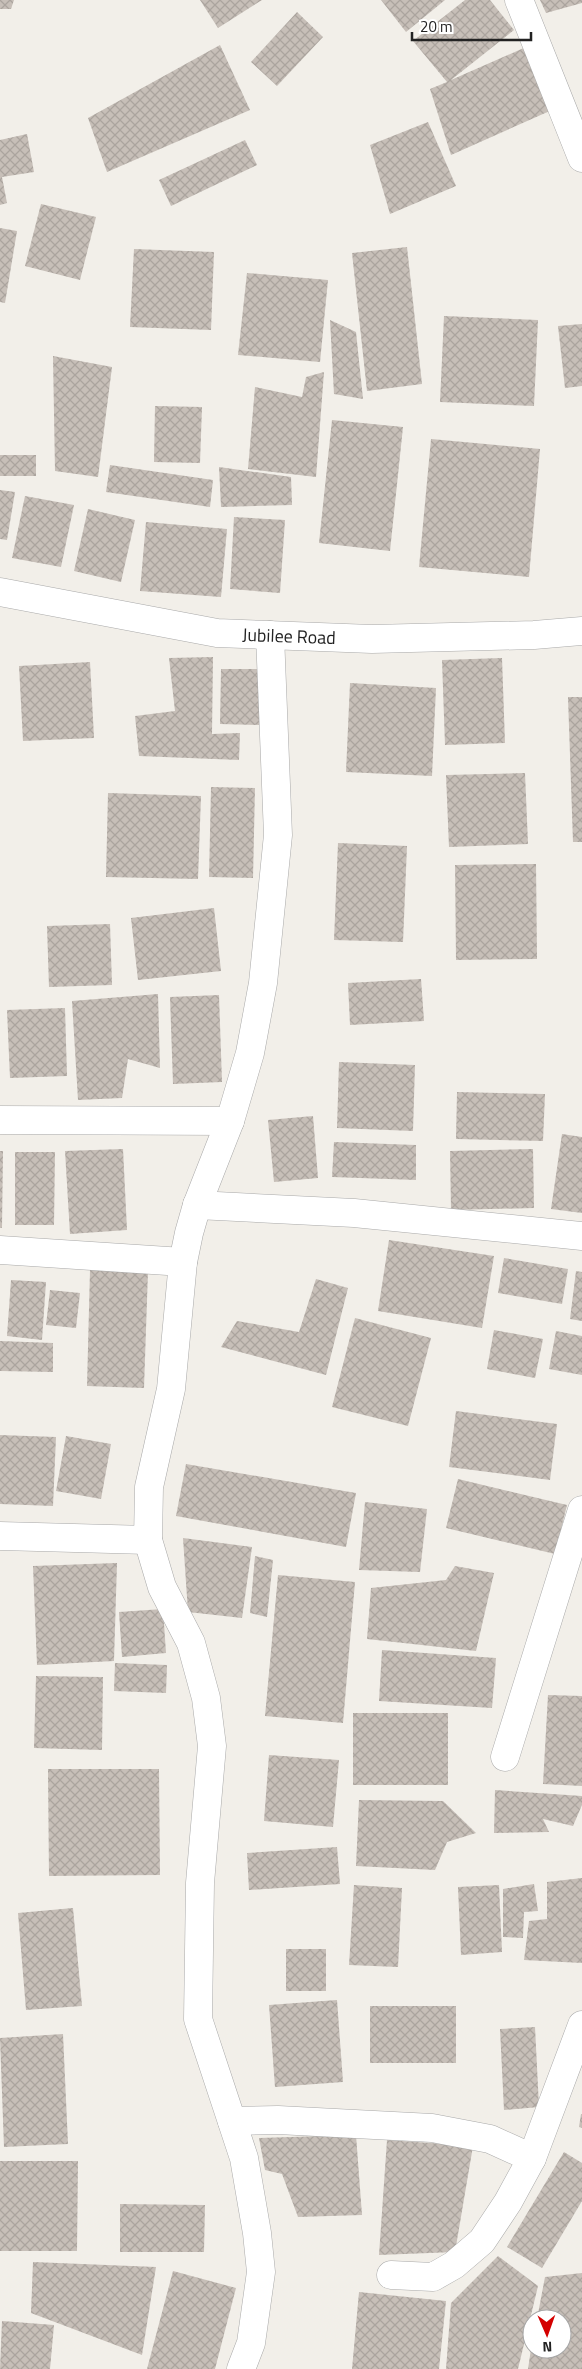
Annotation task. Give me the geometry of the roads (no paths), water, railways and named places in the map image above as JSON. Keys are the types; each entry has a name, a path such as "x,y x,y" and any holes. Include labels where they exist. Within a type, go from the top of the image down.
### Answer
{"street":[{"path":"520,0 582,158"},
{"name":"Jubilee Road","path":"0,592 217,633 372,639 534,635 582,631"},
{"path":"241,2369 251,2343 261,2272 257,2233 244,2158 198,2019 200,1884 212,1746 206,1698 191,1643 162,1587 148,1540 149,1487 171,1389 183,1262 197,1205 230,1121 250,1053 263,983 278,835 270,635"},
{"path":"0,1120 230,1121"},
{"path":"197,1205 354,1213 582,1236"},
{"path":"0,1250 183,1262"},
{"path":"505,1757 582,1510"},
{"path":"0,1536 148,1540"},
{"path":"392,2275 433,2277 454,2265 482,2242 508,2202 532,2158 582,2025"},
{"path":"232,2122 278,2120 432,2128 490,2139 532,2158"}]}
